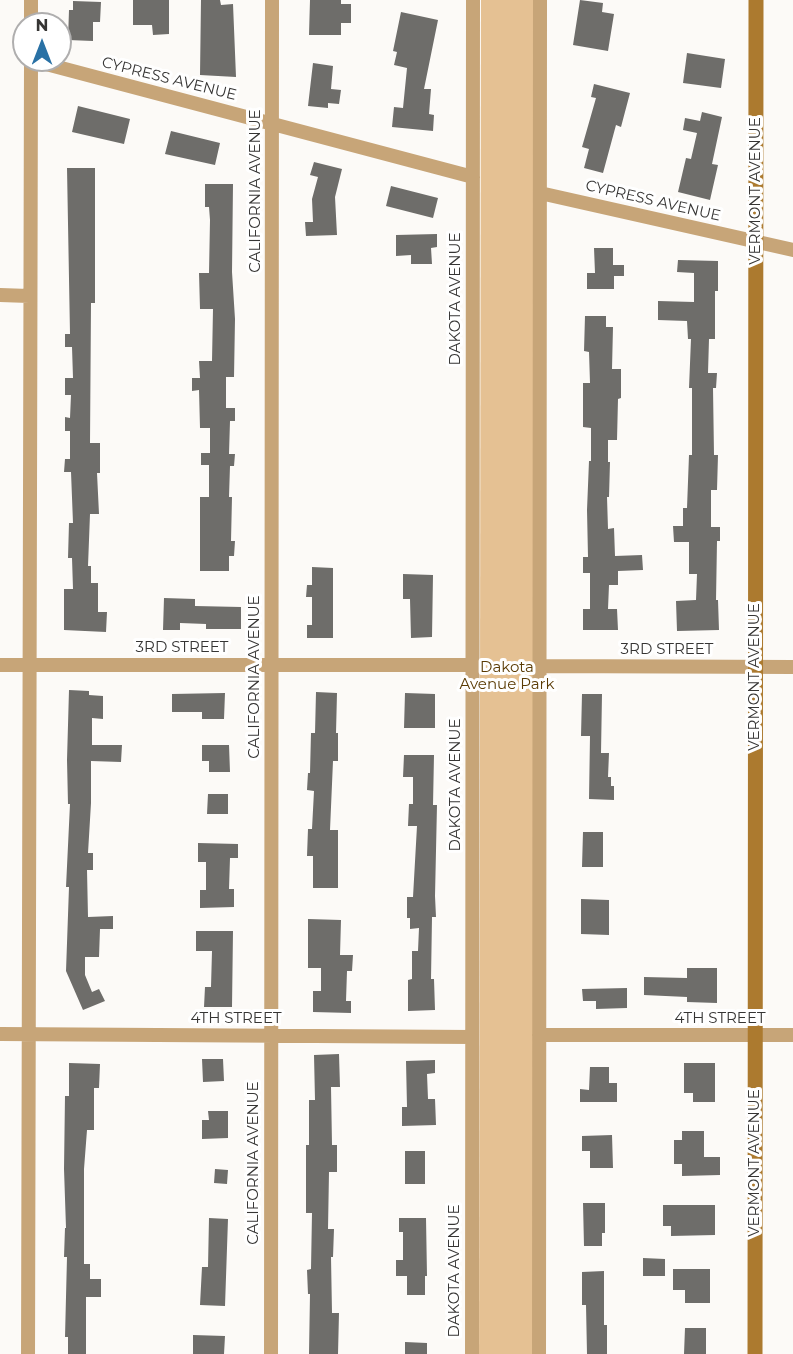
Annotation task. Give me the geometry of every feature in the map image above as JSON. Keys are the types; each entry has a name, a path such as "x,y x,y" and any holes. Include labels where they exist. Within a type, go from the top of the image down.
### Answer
{"street":[{"name":"CALIFORNIA AVENUE","path":"271,1354 272,0"},
{"name":"DAKOTA AVENUE","path":"472,1354 473,0"},
{"path":"539,1354 540,0"},
{"name":"VERMONT AVENUE","path":"755,1354 756,0"},
{"name":"CYPRESS AVENUE","path":"72,71 473,177"},
{"path":"28,1354 31,72"},
{"name":"CYPRESS AVENUE","path":"540,193 793,250"},
{"path":"0,296 29,296"},
{"name":"3RD STREET","path":"0,665 472,665"},
{"name":"3RD STREET","path":"540,666 793,667"},
{"name":"4TH STREET","path":"0,1034 472,1037"},
{"name":"4TH STREET","path":"539,1035 793,1035"}],"green space":[{"name":"Dakota Avenue Park","path":"481,0 533,0 533,1354 479,1354"}],"building":[{"path":"133,0 169,0 169,34 153,35 152,25 133,25"},
{"path":"201,0 220,0 221,5 233,4 236,77 200,75"},
{"path":"310,0 341,0 341,4 351,4 351,23 341,23 341,35 309,35"},
{"path":"580,0 603,3 602,12 614,14 608,51 573,45"},
{"path":"73,1 101,2 100,22 93,22 93,41 72,40 72,12 69,12 73,10"},
{"path":"401,12 438,20 424,89 431,89 429,114 434,115 433,131 392,127 394,107 403,108 407,68 394,65 397,52 393,51"},
{"path":"687,53 725,59 721,88 683,83"},
{"path":"313,63 333,66 331,89 341,90 339,104 328,103 328,108 308,106"},
{"path":"594,84 630,93 621,127 616,125 603,173 584,168 589,149 582,147 596,98 591,97"},
{"path":"78,106 130,119 124,144 72,132"},
{"path":"702,112 722,117 712,164 718,165 710,200 678,192 686,158 691,159 697,133 683,130 685,118 700,121"},
{"path":"171,131 220,143 215,165 165,154"},
{"path":"314,162 342,169 335,197 337,235 306,236 305,222 313,222 312,199 318,177 310,175"},
{"path":"67,168 95,168 95,303 91,303 90,443 100,443 100,473 97,473 99,514 90,514 88,566 91,566 91,583 98,583 98,612 107,612 106,632 64,630 64,589 73,589 72,558 68,558 69,523 73,523 71,472 64,472 65,459 70,459 70,431 65,431 65,417 70,418 71,395 65,395 65,378 73,378 72,347 65,347 65,334 70,334"},
{"path":"205,184 233,184 234,377 226,377 226,408 235,408 235,421 230,421 229,454 235,454 234,466 230,466 229,497 232,497 231,541 235,541 234,556 229,556 229,571 200,571 200,497 209,497 209,465 201,465 201,453 210,453 210,428 200,428 199,390 192,391 192,378 200,378 199,361 212,361 213,309 200,309 199,273 209,273 210,220 209,207 205,207"},
{"path":"391,186 438,198 433,218 386,206"},
{"path":"437,234 437,247 431,248 432,264 411,264 411,255 396,256 396,235"},
{"path":"594,248 613,248 613,265 624,265 624,276 614,276 614,289 587,289 587,273 595,273"},
{"path":"678,260 718,261 718,291 715,291 715,339 709,339 708,373 717,373 716,388 713,388 714,455 718,455 717,490 711,490 711,527 720,527 720,541 717,541 716,600 718,600 719,630 677,631 676,601 696,600 697,574 689,574 689,542 674,542 673,526 683,526 683,508 687,508 689,455 692,455 692,388 689,388 691,339 688,339 687,321 658,320 658,301 694,302 694,273 677,272"},
{"path":"585,316 606,316 606,327 613,327 612,369 621,369 617,440 608,440 608,462 610,462 609,497 607,497 608,529 614,528 615,556 642,555 643,570 618,571 618,585 609,585 608,609 617,609 618,630 583,630 583,609 590,609 590,573 583,573 583,557 588,557 587,510 589,461 591,461 591,428 583,427 583,383 590,383 589,352 584,351"},
{"path":"312,567 333,568 333,638 307,638 307,625 312,625 312,597 306,597 307,585 312,585"},
{"path":"403,574 433,575 432,637 411,638 410,599 403,599"},
{"path":"164,598 195,599 195,606 241,607 241,629 206,629 206,624 180,623 180,630 163,630"},
{"path":"69,690 89,691 89,695 103,696 103,719 92,718 92,745 122,745 121,762 91,761 88,853 93,853 93,870 87,870 88,917 113,916 113,929 100,929 99,957 85,957 85,975 92,992 99,989 105,1001 83,1010 66,971 69,887 66,887 70,804 68,804 67,760"},
{"path":"316,692 337,693 338,761 333,761 330,830 338,830 338,888 313,888 313,856 307,856 308,829 312,829 314,791 307,790 308,773 310,773 311,733 315,733"},
{"path":"225,693 224,719 202,719 202,712 172,712 172,694"},
{"path":"405,693 435,694 435,728 404,728"},
{"path":"582,694 602,694 601,753 609,753 608,777 611,777 611,786 614,786 614,800 589,799 590,736 581,736"},
{"path":"202,745 229,745 230,772 209,772 209,761 202,761"},
{"path":"404,755 434,755 433,805 437,805 436,917 432,917 431,979 434,979 435,1010 408,1011 408,980 412,979 412,951 418,951 419,928 410,929 410,918 407,918 407,897 413,897 417,826 408,826 409,804 413,804 413,777 403,777"},
{"path":"208,794 228,794 228,814 207,814"},
{"path":"583,832 603,832 603,867 582,867"},
{"path":"198,843 238,844 238,858 230,858 229,889 234,889 234,907 200,908 200,890 206,890 206,862 198,862"},
{"path":"581,899 609,900 609,935 581,934"},
{"path":"308,919 341,920 340,955 353,955 352,971 347,971 346,1001 351,1001 351,1013 313,1012 313,991 321,991 321,968 308,968"},
{"path":"196,931 233,931 232,1007 204,1007 205,987 211,987 212,951 196,951"},
{"path":"687,968 717,968 717,1003 687,1002 687,997 644,995 644,977 687,978"},
{"path":"627,988 627,1008 596,1009 596,1001 583,1001 582,989"},
{"path":"339,1054 340,1087 331,1087 332,1145 337,1145 337,1172 329,1172 328,1229 334,1229 333,1257 331,1257 332,1313 339,1313 338,1354 309,1354 310,1294 308,1294 307,1270 311,1269 312,1213 306,1213 306,1145 309,1145 309,1100 315,1100 314,1055"},
{"path":"202,1059 223,1059 224,1081 203,1082"},
{"path":"435,1060 435,1073 427,1074 428,1099 435,1099 436,1125 402,1126 402,1107 407,1107 406,1061"},
{"path":"69,1063 100,1064 99,1088 94,1088 94,1130 87,1130 84,1169 84,1264 90,1264 90,1279 101,1279 101,1297 86,1297 86,1354 68,1354 68,1337 65,1337 67,1257 64,1257 66,1228 65,1096 69,1096"},
{"path":"684,1063 715,1063 715,1102 693,1102 693,1093 684,1093"},
{"path":"590,1067 609,1067 609,1083 617,1083 617,1102 580,1102 580,1089 589,1090"},
{"path":"208,1111 228,1111 228,1138 202,1139 202,1120 209,1120"},
{"path":"682,1131 704,1131 704,1157 720,1157 720,1175 682,1176 682,1164 674,1164 674,1140 682,1140"},
{"path":"612,1135 613,1168 590,1168 590,1151 582,1151 582,1136"},
{"path":"405,1151 425,1151 425,1184 405,1184"},
{"path":"215,1169 228,1170 227,1184 214,1183"},
{"path":"583,1203 605,1203 605,1233 602,1233 602,1246 584,1246"},
{"path":"663,1205 715,1205 715,1235 671,1236 671,1226 663,1226"},
{"path":"209,1218 228,1219 225,1306 200,1305 202,1267 208,1267"},
{"path":"399,1218 426,1218 425,1295 407,1295 407,1276 396,1276 396,1260 403,1260 403,1232 399,1232"},
{"path":"643,1258 665,1259 665,1276 643,1276"},
{"path":"673,1269 710,1269 710,1303 685,1303 685,1290 673,1290"},
{"path":"604,1271 604,1325 607,1325 607,1354 587,1354 586,1305 582,1305 582,1272"},
{"path":"685,1328 706,1328 706,1354 684,1354"},
{"path":"193,1335 225,1336 224,1354 193,1354"},
{"path":"405,1342 427,1343 427,1354 405,1354"}]}
